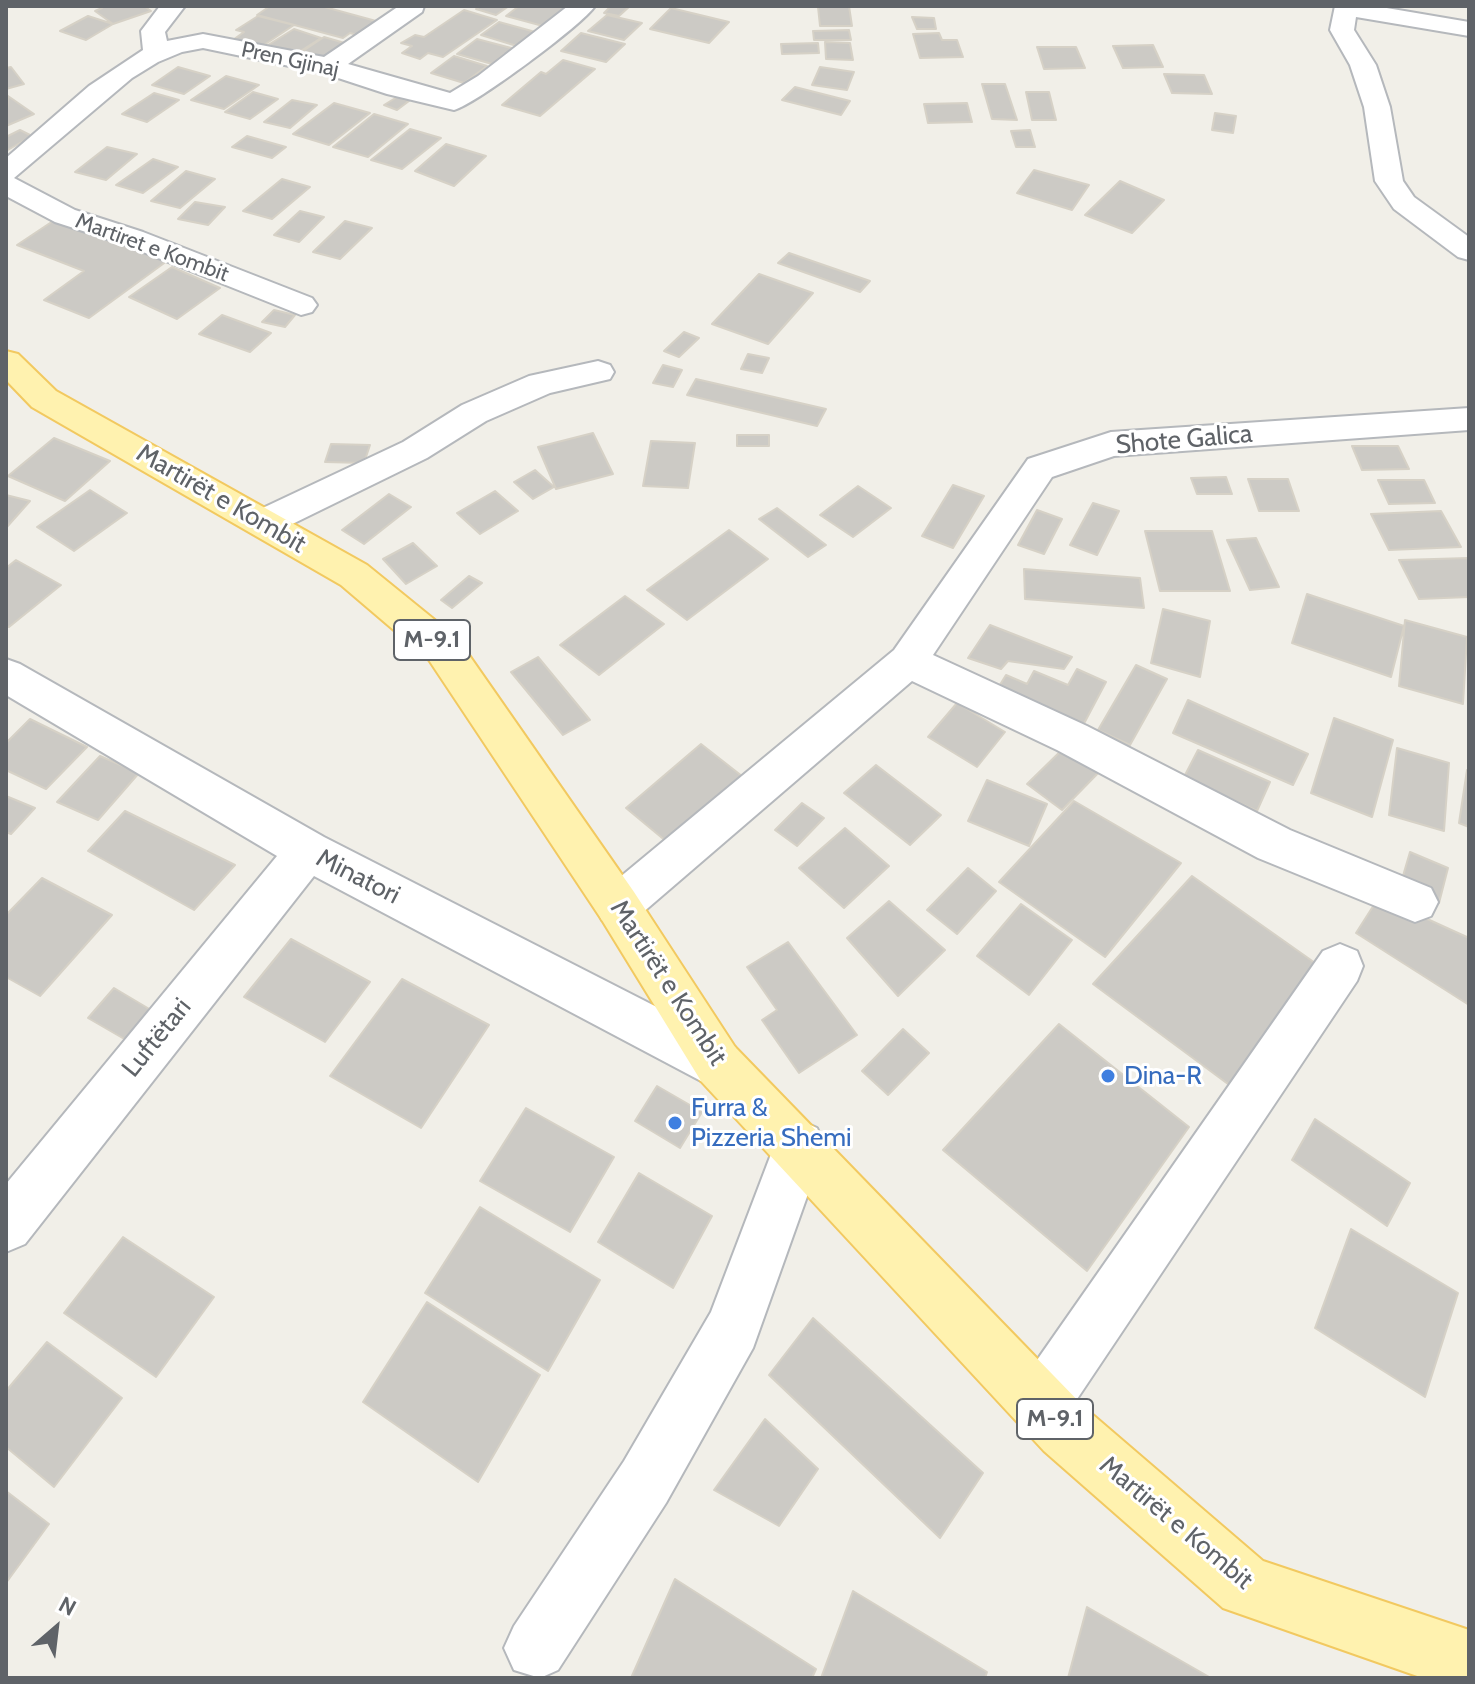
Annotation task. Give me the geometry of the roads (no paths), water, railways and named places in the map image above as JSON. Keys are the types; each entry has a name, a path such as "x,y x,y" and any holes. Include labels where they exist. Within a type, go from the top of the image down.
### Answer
{"main road":[{"name":"Martirët e Kombit","path":"6,361 44,399 354,575 443,649 618,906 718,1064 1065,1430 1245,1586 1469,1662"}],"street":[{"path":"156,51 153,31 161,17 173,6"},
{"name":"Pren Gjinaj","path":"6,172 141,59 182,42 203,41 329,66 396,88 454,102 487,81 583,6"},
{"path":"329,66 413,7"},
{"path":"1469,29 1350,9 1344,11 1342,30 1363,65 1377,107 1389,181 1404,203 1469,251"},
{"name":"Martiret e Kombit","path":"6,185 65,216 156,246 301,305"},
{"path":"263,523 415,450 474,413 541,384 598,372"},
{"name":"Shote Galica","path":"618,906 908,661 1040,468 1111,444 1469,419"},
{"path":"908,661 1072,738 1274,844 1415,902"},
{"name":"Minatori","path":"6,675 308,851 718,1064"},
{"name":"Luftëtari","path":"6,1225 308,851"},
{"path":"1041,1403 1340,966"},
{"path":"536,1648 645,1482 733,1328 799,1146"},
{"path":"1465,1678 1469,1662"}],"place":[{"name":"Dina-R","path":"1108,1076"},
{"name":"Furra & Pizzeria Shemi","path":"675,1123"}]}
